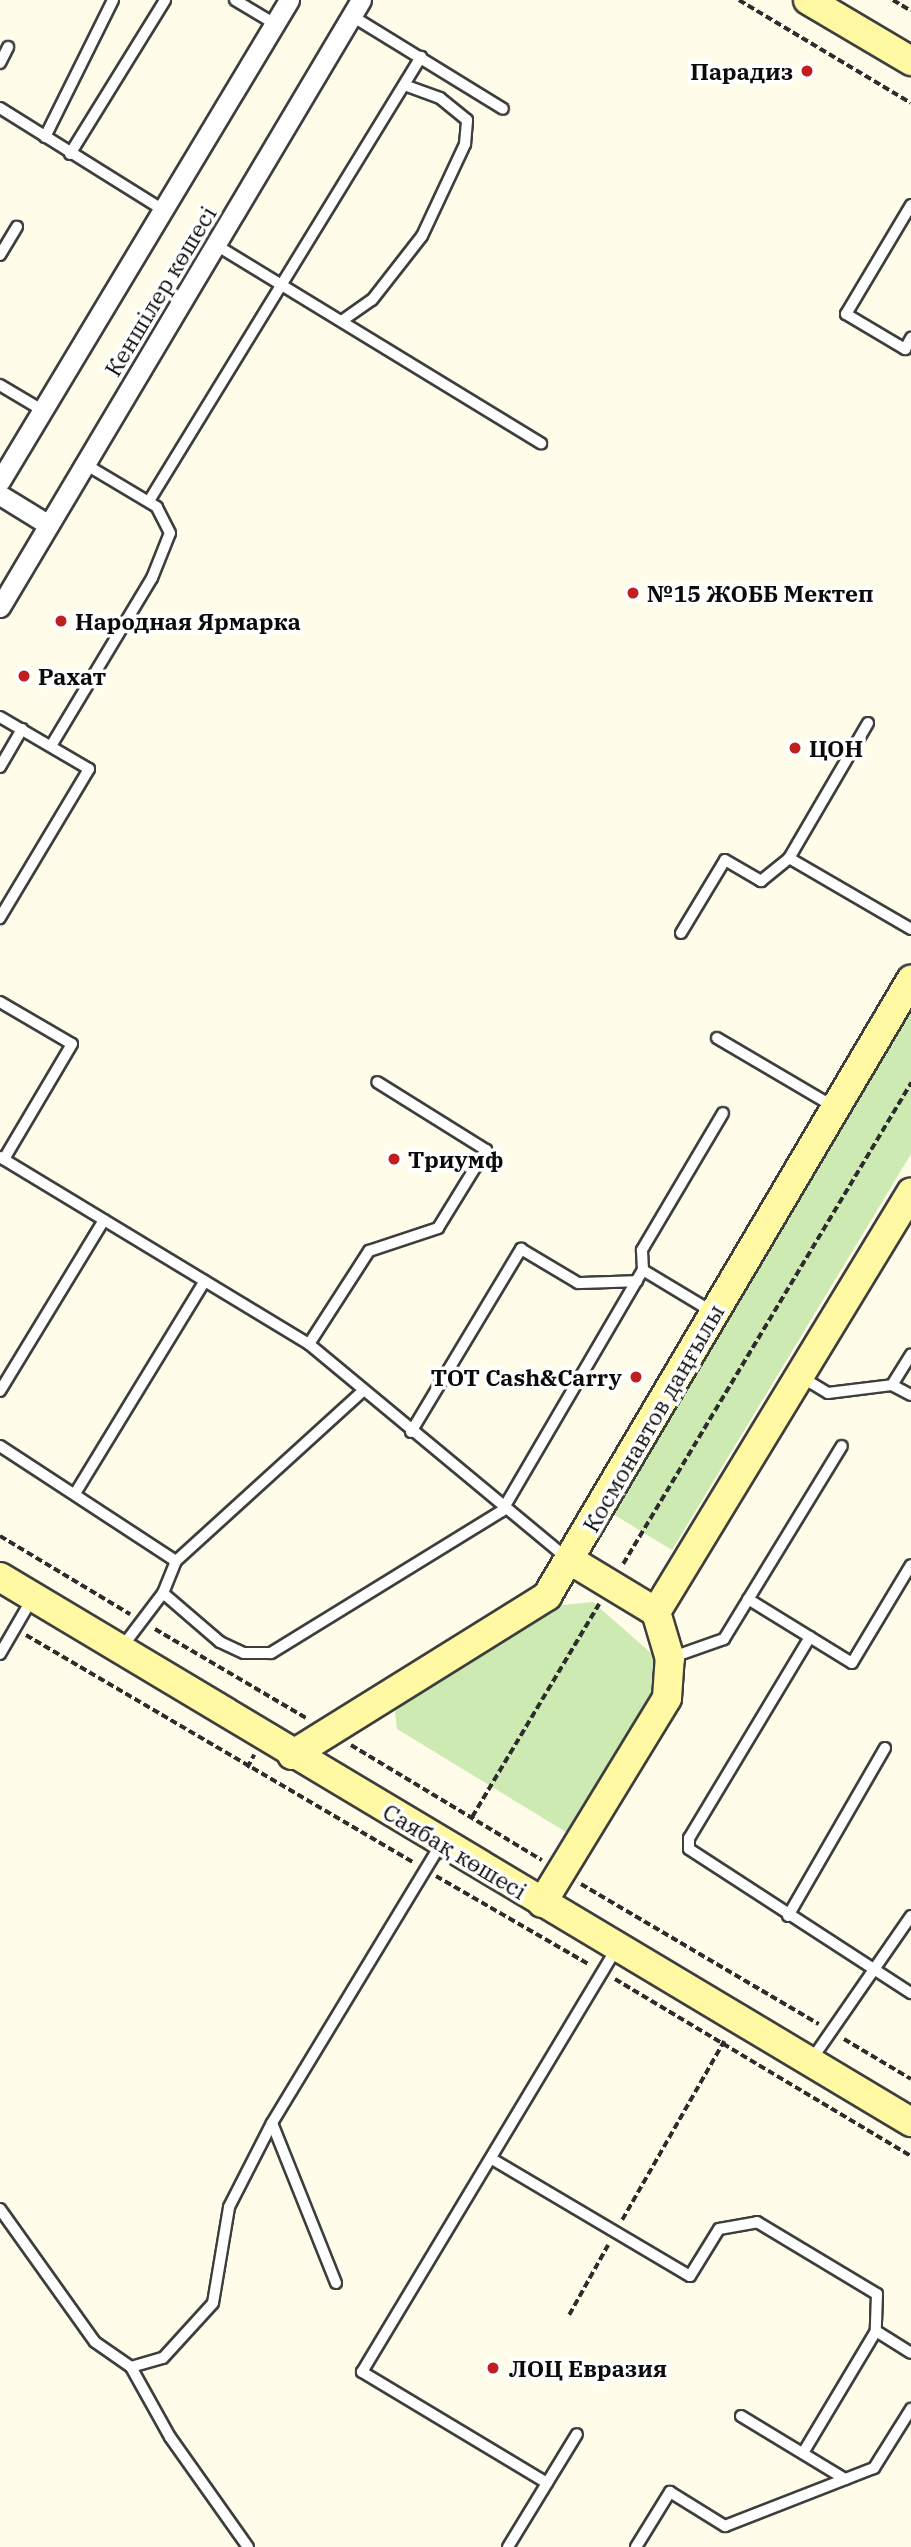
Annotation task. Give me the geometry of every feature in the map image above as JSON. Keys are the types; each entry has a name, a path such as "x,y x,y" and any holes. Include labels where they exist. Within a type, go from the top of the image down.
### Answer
{"street":[{"name":"Кеншілер көшесі","path":"0,481 289,0"},
{"path":"808,0 911,61"},
{"name":"Кеншілер көшесі","path":"0,607 356,8"},
{"path":"0,495 49,525"},
{"name":"Космонавтов даңғылы","path":"292,1755 547,1596 911,980"},
{"path":"656,1612 911,1192"},
{"path":"542,1903 667,1698 670,1659 656,1612 570,1560"},
{"name":"Саябақ көшесі","path":"0,1577 292,1755 911,2122"}],"lane":[{"path":"45,137 113,0"},
{"path":"70,154 165,0"},
{"path":"235,0 275,24"},
{"path":"356,8 421,57 503,108"},
{"path":"0,63 8,47"},
{"path":"149,501 285,288 421,57"},
{"path":"343,320 372,300 422,236 465,144 467,120 440,99 405,85"},
{"path":"0,108 163,210"},
{"path":"911,205 846,314 905,349 911,338"},
{"path":"0,256 17,227"},
{"path":"216,245 541,443"},
{"path":"0,384 43,410"},
{"path":"51,746 164,553 169,522 149,501 85,464"},
{"path":"0,717 89,769 0,918"},
{"path":"681,933 725,860 761,881 789,858 868,723"},
{"path":"0,767 22,729"},
{"path":"789,858 911,929"},
{"path":"0,1002 72,1044 2,1158 309,1344 502,1511 570,1560"},
{"path":"718,1038 835,1108"},
{"path":"309,1344 369,1251 438,1228 486,1150 377,1082"},
{"path":"163,1593 220,1642 244,1653 271,1653 502,1511 643,1270 642,1250 723,1113"},
{"path":"0,1391 104,1220"},
{"path":"411,1432 522,1249 578,1283 637,1280"},
{"path":"643,1270 715,1313"},
{"path":"76,1492 205,1281"},
{"path":"892,1385 911,1355"},
{"path":"799,1376 828,1393 892,1385 911,1395"},
{"path":"120,1650 163,1593 176,1561 363,1391"},
{"path":"0,1446 76,1492 176,1561"},
{"path":"670,1659 724,1639 842,1446"},
{"path":"748,1600 852,1662 911,1565"},
{"path":"0,1654 33,1597"},
{"path":"810,1637 689,1838 698,1860 911,1993"},
{"path":"788,1916 885,1748"},
{"path":"131,2367 163,2358 213,2303 229,2207 272,2123 441,1844"},
{"path":"810,2062 911,1916"},
{"path":"547,2483 362,2372 618,1948"},
{"path":"272,2123 336,2283"},
{"path":"492,2159 690,2276 719,2229 757,2222 877,2294 876,2331 803,2454"},
{"path":"0,2209 95,2342 131,2367 170,2437 248,2547"},
{"path":"876,2331 911,2353"},
{"path":"636,2547 670,2492 725,2526 874,2468 911,2409"},
{"path":"741,2416 845,2479"},
{"path":"508,2547 577,2434"}],"path":[{"path":"739,0 911,103"},
{"path":"893,0 911,11"},
{"path":"471,1817 911,1083"},
{"path":"0,1536 911,2079"},
{"path":"15,1628 603,1972 911,2156"},
{"path":"569,2315 737,2018"}],"green space":[{"path":"911,1009 911,1154 672,1550 608,1511"},
{"path":"593,1602 652,1654 660,1678 655,1699 582,1826 566,1832 397,1729 395,1712 403,1701 562,1605"}],"place":[{"name":"Парадиз","path":"807,71"},
{"name":"№15 ЖОББ Мектеп","path":"633,593"},
{"name":"Народная Ярмарка","path":"61,621"},
{"name":"Рахат","path":"24,676"},
{"name":"ЦОН","path":"795,748"},
{"name":"Триумф","path":"394,1159"},
{"name":"TOT Cash&Carry","path":"636,1377"},
{"name":"ЛОЦ Евразия","path":"493,2368"}]}
